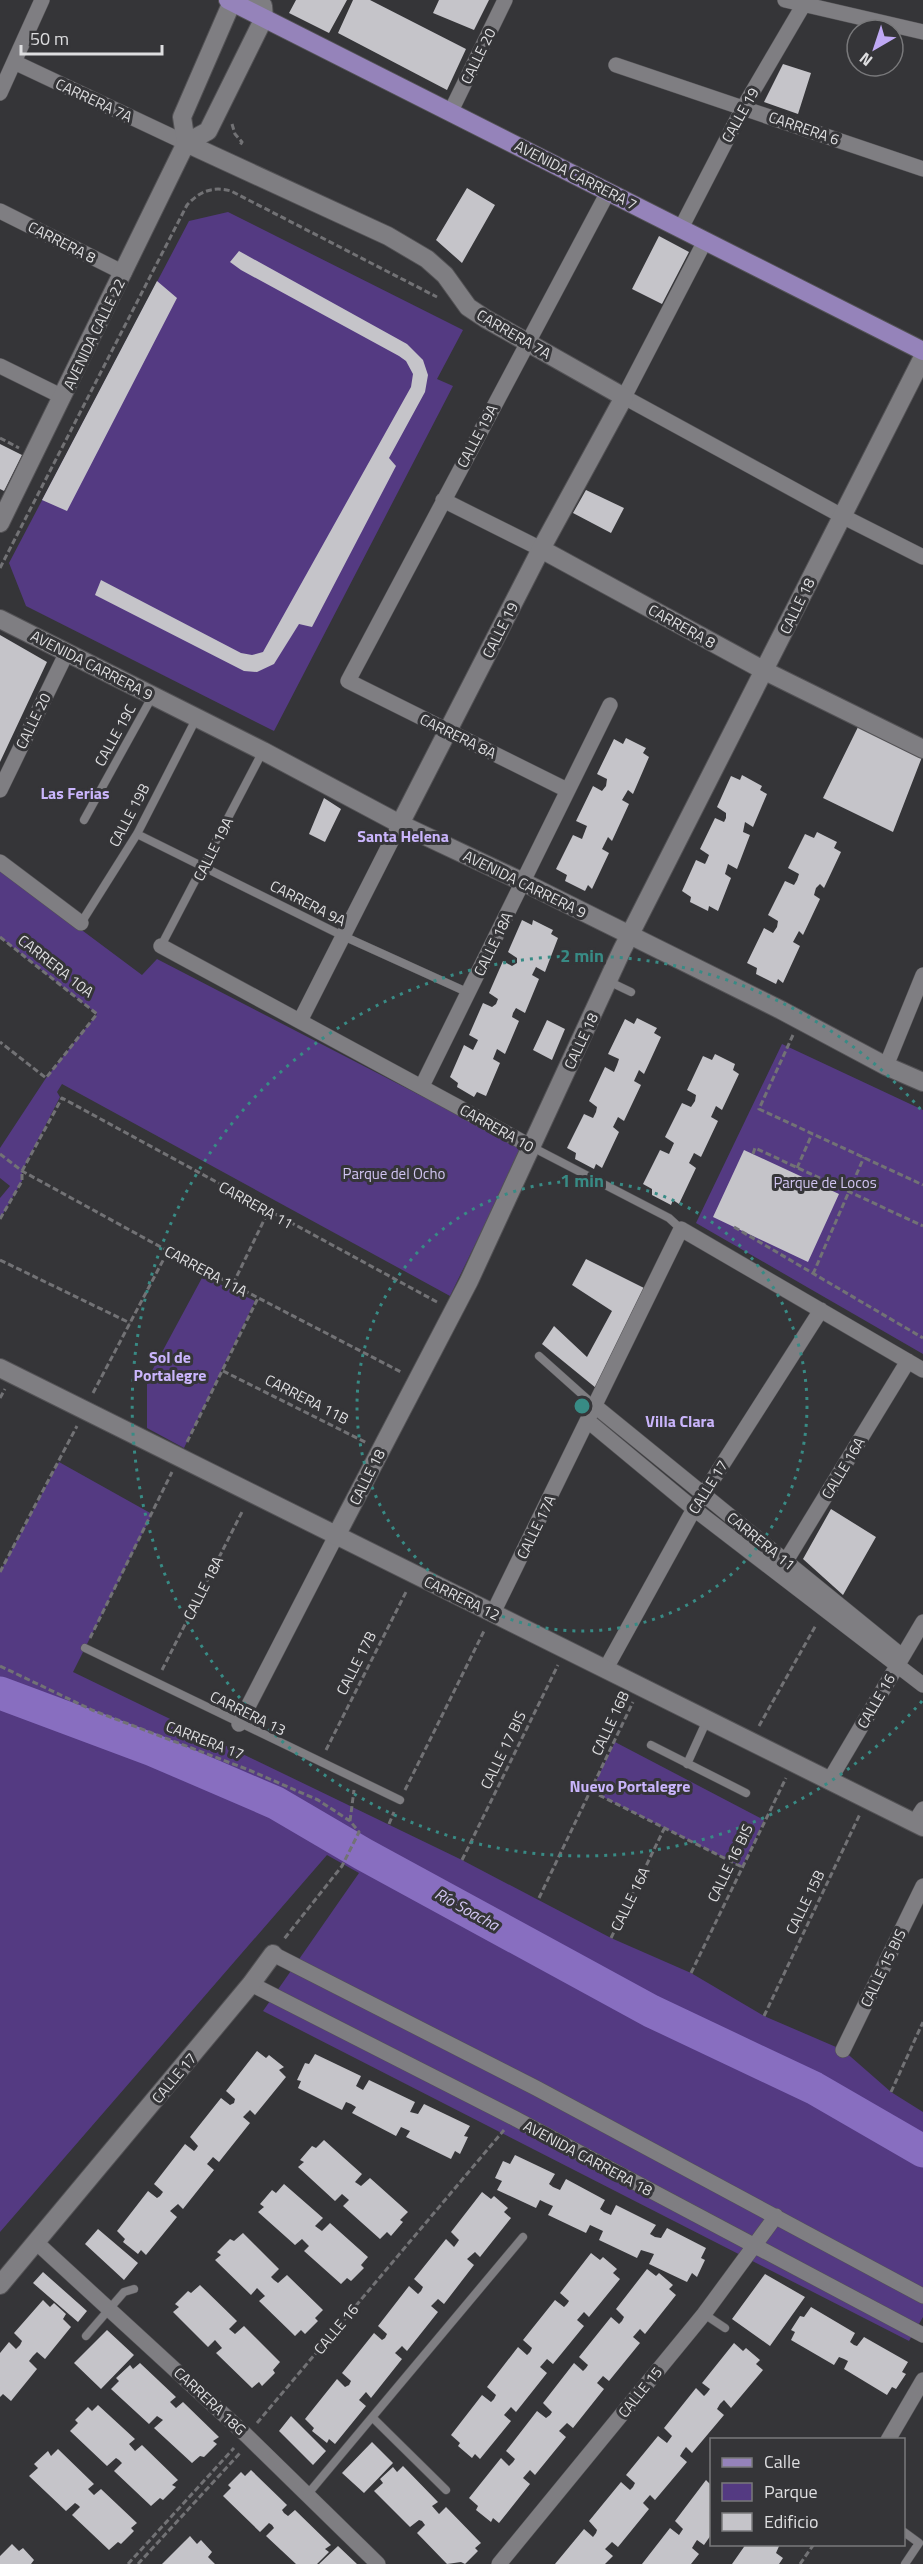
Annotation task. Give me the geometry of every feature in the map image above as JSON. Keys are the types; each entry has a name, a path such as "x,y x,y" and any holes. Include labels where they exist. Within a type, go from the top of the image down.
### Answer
{"main road":[{"name":"AVENIDA CARRERA 7","path":"230,1 923,351"}],"street":[{"path":"0,93 14,62 19,36 42,0"},
{"path":"230,1 182,117 186,143 208,131 264,18 263,6 251,0"},
{"name":"CALLE 20","path":"451,111 505,0"},
{"path":"785,0 923,32"},
{"name":"CALLE 19","path":"681,228 743,108 804,4"},
{"name":"CARRERA 7A","path":"14,62 387,236 417,254 445,275 460,297 486,319 842,516 923,557"},
{"name":"CARRERA 6","path":"616,65 923,169"},
{"name":"AVENIDA CALLE 22","path":"0,523 186,143"},
{"name":"CALLE 19A","path":"348,681 608,192"},
{"name":"CARRERA 8","path":"0,211 124,273"},
{"name":"CALLE 19","path":"300,1021 341,935 705,241"},
{"name":"CALLE 18","path":"239,1724 452,1310 532,1147 629,936 923,357"},
{"path":"0,366 63,398"},
{"name":"CARRERA 8","path":"443,500 542,549 765,670 923,749"},
{"name":"AVENIDA CARRERA 9","path":"0,619 263,751 400,824 523,882 781,1010 886,1066 923,1082"},
{"name":"CALLE 20","path":"0,790 67,652"},
{"name":"CARRERA 8A","path":"348,681 567,790"},
{"name":"CALLE 18A","path":"422,1086 610,705"},
{"path":"0,862 81,923"},
{"name":"CARRERA 10","path":"161,946 532,1147"},
{"path":"886,1066 923,975"},
{"name":"CARRERA 10","path":"681,1229 923,1370"},
{"name":"CALLE 17A","path":"493,1613 681,1229"},
{"name":"CALLE 17","path":"605,1670 703,1494 821,1310"},
{"name":"CALLE 16A","path":"782,1568 908,1361"},
{"name":"CARRERA 12","path":"0,1368 867,1800 920,1820"},
{"name":"CARRERA 11","path":"594,1406 703,1494 782,1568"},
{"name":"CARRERA 11","path":"588,1421 694,1509 782,1568 899,1660"},
{"name":"CALLE 16","path":"829,1781 923,1622"},
{"path":"899,1660 923,1685"},
{"name":"CALLE 15 BIS","path":"843,2050 923,1886"},
{"path":"273,1954 536,2088 923,2296"},
{"name":"CALLE 17","path":"0,2285 251,1984 273,1954"},
{"name":"AVENIDA CARRERA 18","path":"251,1984 514,2118 923,2336"},
{"name":"CALLE 15","path":"499,2564 704,2314 756,2247 776,2216"},
{"name":"CARRERA 18G","path":"37,2243 249,2438 378,2564"},
{"path":"889,2438 923,2380"}],"lane":[{"name":"CALLE 19C","path":"84,820 153,696"},
{"name":"CALLE 19B","path":"81,923 137,834 196,718"},
{"name":"CALLE 19A","path":"161,946 263,751"},
{"name":"CARRERA 9A","path":"137,834 341,935 469,993"},
{"path":"608,981 631,992"},
{"name":"CARRERA 10","path":"532,1147 669,1218 681,1229"},
{"name":"CARRERA 11","path":"539,1356 594,1406"},
{"name":"CARRERA 13","path":"86,1648 400,1800"},
{"path":"687,1764 707,1720"},
{"path":"651,1745 746,1792"},
{"path":"307,2495 523,2237"},
{"path":"86,2336 124,2292 134,2289"},
{"path":"704,2314 725,2328"},
{"path":"373,2418 446,2490"},
{"path":"905,2533 919,2543 905,2564"}],"path":[{"path":"218,189 242,142 234,134 231,119"},
{"path":"0,568 187,205 198,194 218,189 231,191 440,298 460,297"},
{"name":"CARRERA 10A","path":"0,937 97,1014 46,1078 0,1041"},
{"path":"794,1032 759,1109 923,1185"},
{"name":"CARRERA 11","path":"22,1171 62,1098 452,1310"},
{"path":"798,1168 813,1134"},
{"path":"753,1154 755,1148 923,1227"},
{"name":"CARRERA 11A","path":"0,1154 22,1171 416,1380"},
{"path":"813,1274 864,1157"},
{"path":"0,1219 22,1181 22,1171"},
{"path":"233,1284 268,1212"},
{"path":"734,1227 923,1338"},
{"path":"0,1260 130,1323"},
{"name":"CARRERA 11B","path":"223,1371 380,1450"},
{"name":"CALLE 18A","path":"156,1682 251,1493"},
{"name":"CALLE 17B","path":"320,1763 414,1574"},
{"path":"751,1742 828,1604"},
{"path":"389,1824 493,1613"},
{"name":"CALLE 17 BIS","path":"462,1860 566,1650"},
{"name":"CARRERA 17","path":"0,1666 92,1710 249,1770 318,1800 350,1821 359,1832 342,1866 273,1954"},
{"name":"CALLE 16B","path":"539,1898 640,1687"},
{"name":"CALLE 16 BIS","path":"691,1973 794,1763"},
{"path":"350,1821 355,1779"},
{"path":"591,1791 742,1867"},
{"name":"CALLE 15B","path":"764,2016 867,1800"},
{"name":"CALLE 16A","path":"611,1938 665,1828"},
{"path":"891,2092 923,2022"},
{"name":"CALLE 16","path":"128,2564 249,2438 514,2118"},
{"path":"138,2564 249,2438"},
{"path":"800,2564 813,2546"}],"green space":[{"path":"228,212 463,330 437,379 453,386 274,731 26,606 9,563 189,221"},
{"name":"Parque del Ocho","path":"0,869 142,975 157,959 522,1148 450,1296 62,1084 57,1092 60,1097 22,1171 22,1181 0,1219 0,1198 10,1186 0,1178 0,1148 46,1078 97,1014 0,937"},
{"name":"Parque de Locos","path":"782,1044 923,1110 923,1354 696,1223"},
{"path":"203,1276 255,1301 184,1448 147,1428 147,1380"},
{"path":"59,1462 152,1514 73,1672 462,1860 611,1938 691,1973 764,2016 843,2050 891,2092 923,2112 923,2317 909,2341 263,2011 359,1873 327,1855 0,2232 0,1572"},
{"path":"615,1742 764,1820 742,1867 591,1791"}],"building":[{"path":"296,0 347,0 329,33 289,13"},
{"path":"353,0 370,0 466,49 447,90 338,33"},
{"path":"439,0 489,0 474,30 433,13"},
{"path":"783,64 811,73 798,114 764,102"},
{"path":"467,188 495,205 462,263 436,240"},
{"path":"659,236 689,252 662,304 632,289"},
{"path":"239,251 407,344 423,360 428,375 425,392 389,458 396,466 312,627 299,624 274,664 257,672 244,671 95,595 101,580 241,653 252,655 263,652 411,387 413,374 406,361 399,356 241,270 230,262"},
{"path":"157,281 177,298 67,511 42,500"},
{"path":"0,444 22,455 4,491 0,489"},
{"path":"586,490 624,508 611,533 573,513"},
{"path":"0,635 47,662 0,762"},
{"path":"859,725 922,757 893,832 823,798"},
{"path":"626,738 646,748 643,753 649,757 633,794 628,790 622,800 629,804 612,841 608,837 602,849 609,853 592,889 588,885 585,891 565,881 567,875 556,869 573,835 582,839 587,826 576,821 593,786 602,791 606,786 607,779 597,774 614,739 623,744"},
{"path":"742,775 762,786 760,790 767,794 753,827 745,822 743,832 750,835 737,869 728,864 725,874 731,878 718,911 709,906 708,911 690,902 691,897 682,891 696,860 705,864 707,860 709,855 700,849 715,818 724,822 726,818 726,813 717,807 731,776 740,780"},
{"path":"324,798 341,809 325,842 309,834"},
{"path":"817,832 837,842 834,848 841,852 824,888 820,884 816,888 814,895 820,899 803,935 799,931 793,942 800,946 783,983 778,979 776,984 756,974 757,968 747,963 764,928 773,933 777,927 778,921 768,915 785,881 794,885 797,880 799,874 788,868 805,834 814,838"},
{"path":"522,920 532,925 533,920 553,930 551,934 558,938 545,972 536,967 532,975 539,979 525,1013 516,1008 513,1013 512,1017 519,1021 505,1054 497,1049 493,1059 500,1063 486,1096 477,1092 474,1097 457,1087 458,1083 450,1077 464,1045 473,1050 478,1040 469,1035 483,1003 492,1007 496,1004 498,999 489,993 503,961 512,966 517,963 517,958 508,952"},
{"path":"637,1018 657,1028 654,1033 661,1037 644,1074 639,1070 634,1081 641,1085 624,1121 618,1117 613,1127 619,1132 602,1168 596,1164 594,1169 575,1159 576,1153 567,1148 584,1114 593,1118 596,1112 597,1107 589,1101 605,1067 614,1072 619,1059 608,1054 625,1019 634,1024"},
{"path":"547,1020 565,1029 552,1060 533,1050"},
{"path":"715,1054 735,1064 733,1070 739,1074 722,1110 716,1106 711,1117 718,1121 701,1157 694,1153 689,1163 696,1168 679,1204 673,1200 671,1205 652,1195 652,1189 643,1184 660,1150 669,1154 674,1143 665,1137 682,1103 691,1107 695,1101 696,1095 687,1090 703,1056 712,1060"},
{"path":"744,1150 839,1194 808,1262 713,1217"},
{"path":"586,1259 644,1288 596,1388 542,1344 554,1326 587,1357 612,1311 572,1285"},
{"path":"831,1509 876,1537 843,1595 803,1559"},
{"path":"257,2051 266,2058 269,2055 284,2067 279,2070 286,2077 255,2115 250,2110 243,2117 250,2123 219,2162 213,2157 207,2164 214,2170 183,2209 178,2204 170,2211 177,2217 146,2255 141,2250 138,2254 123,2242 125,2239 117,2231 148,2191 157,2198 160,2196 163,2192 154,2184 185,2144 194,2151 196,2149 198,2146 190,2137 221,2098 230,2105 234,2103 235,2099 226,2091"},
{"path":"315,2054 361,2076 356,2086 363,2090 369,2080 415,2102 410,2112 418,2114 424,2104 470,2126 464,2136 468,2137 460,2154 455,2151 451,2159 406,2137 410,2131 401,2127 396,2136 352,2113 356,2107 351,2104 346,2102 342,2110 298,2088 301,2081 297,2080 305,2063 309,2064"},
{"path":"324,2140 362,2174 355,2182 361,2186 370,2178 408,2212 400,2220 403,2222 391,2236 387,2232 380,2239 343,2206 349,2200 342,2194 335,2201 298,2167 304,2162 300,2160 312,2146 316,2148"},
{"path":"515,2155 555,2174 549,2184 553,2187 560,2190 566,2179 605,2200 600,2209 604,2212 611,2215 616,2205 656,2225 650,2234 655,2237 661,2238 667,2228 706,2248 701,2258 705,2260 697,2277 692,2273 687,2282 649,2264 654,2254 641,2250 637,2258 599,2240 603,2231 590,2225 586,2233 548,2215 553,2206 540,2200 536,2208 497,2190 502,2181 495,2178 503,2161 510,2164"},
{"path":"284,2184 323,2218 315,2226 322,2231 330,2223 368,2257 361,2265 364,2268 351,2281 347,2278 341,2284 304,2251 309,2246 302,2239 295,2245 258,2212 264,2207 260,2204 272,2190 276,2193"},
{"path":"482,2192 491,2199 494,2196 508,2208 504,2212 511,2218 480,2257 475,2252 467,2259 474,2265 444,2304 438,2299 431,2306 438,2312 407,2351 402,2346 395,2353 402,2359 371,2398 366,2392 359,2400 366,2406 335,2444 329,2439 327,2443 312,2431 314,2428 305,2419 337,2379 345,2387 349,2385 351,2381 342,2373 374,2333 382,2340 385,2338 387,2334 378,2326 409,2286 418,2294 421,2291 423,2287 414,2279 446,2239 454,2247 459,2240 451,2232"},
{"path":"98,2229 138,2263 124,2280 85,2244"},
{"path":"243,2233 279,2269 271,2277 274,2280 278,2283 287,2275 323,2310 315,2318 318,2321 305,2334 301,2330 295,2336 259,2301 265,2296 257,2288 251,2295 215,2260 221,2255 217,2252 230,2239 234,2241"},
{"path":"591,2253 600,2260 603,2257 617,2269 613,2273 620,2279 589,2317 584,2312 577,2320 584,2326 553,2364 547,2359 540,2367 547,2373 516,2412 511,2407 504,2415 511,2421 480,2459 475,2454 472,2458 458,2446 460,2443 451,2435 482,2395 491,2402 494,2399 496,2395 487,2387 518,2347 527,2355 530,2352 532,2348 523,2340 555,2300 564,2307 567,2304 569,2301 560,2293"},
{"path":"647,2269 656,2276 659,2273 673,2285 669,2289 676,2295 645,2334 640,2329 633,2337 640,2343 609,2381 603,2376 597,2383 604,2389 573,2428 567,2423 559,2431 566,2437 535,2475 530,2470 523,2478 530,2484 499,2523 493,2518 491,2522 476,2510 478,2506 469,2498 501,2458 509,2466 513,2462 515,2459 506,2451 537,2411 546,2418 550,2415 552,2412 543,2403 574,2363 583,2371 586,2368 588,2365 579,2357 611,2317 619,2324 622,2321 624,2317 616,2309"},
{"path":"43,2272 87,2311 78,2322 33,2283"},
{"path":"765,2274 805,2297 770,2346 732,2319"},
{"path":"200,2285 237,2321 229,2329 235,2334 244,2326 280,2362 273,2370 275,2373 262,2386 259,2382 252,2388 216,2353 222,2348 215,2340 208,2347 173,2312 179,2307 175,2304 188,2291 191,2293"},
{"path":"43,2300 50,2307 54,2303 66,2314 63,2319 71,2327 45,2359 37,2352 33,2356 29,2361 37,2369 11,2401 3,2394 0,2397 0,2353 9,2342 16,2349 20,2345 22,2341 14,2333"},
{"path":"811,2307 855,2333 850,2342 854,2345 857,2346 864,2337 908,2362 902,2372 906,2374 896,2389 892,2387 887,2395 844,2369 848,2361 839,2357 834,2365 791,2340 795,2332 791,2330 800,2316 804,2317"},
{"path":"107,2330 134,2355 101,2389 74,2363"},
{"path":"734,2343 743,2351 746,2348 760,2360 756,2364 763,2370 731,2408 724,2400 720,2404 717,2409 724,2415 692,2453 686,2447 680,2456 687,2462 655,2500 650,2495 643,2503 649,2509 618,2547 612,2542 605,2549 613,2556 605,2564 555,2564 584,2529 593,2537 597,2530 589,2521 621,2482 630,2490 633,2487 635,2483 626,2475 658,2436 667,2443 672,2436 664,2428 696,2388 704,2396 707,2393 710,2389 702,2383"},
{"path":"140,2363 176,2397 170,2402 176,2408 183,2402 219,2437 213,2441 217,2444 204,2457 200,2456 192,2463 154,2428 163,2420 157,2416 149,2424 111,2389 119,2381 116,2378 130,2365 133,2369"},
{"path":"98,2405 135,2439 129,2444 135,2451 142,2445 178,2480 172,2485 176,2487 163,2500 160,2498 151,2506 114,2471 122,2463 119,2460 116,2458 107,2466 70,2431 78,2423 75,2420 88,2407 92,2411"},
{"path":"291,2416 326,2451 313,2465 279,2431"},
{"path":"372,2442 393,2463 364,2493 342,2473"},
{"path":"58,2449 94,2484 88,2489 94,2495 101,2489 137,2523 131,2528 134,2531 121,2544 118,2542 109,2550 72,2515 80,2507 78,2505 75,2503 66,2511 29,2476 38,2468 34,2464 48,2451 51,2456"},
{"path":"403,2466 438,2502 432,2506 439,2514 446,2507 481,2543 475,2548 478,2551 465,2564 461,2562 447,2564 417,2533 425,2525 422,2521 419,2520 410,2527 374,2491 383,2483 380,2479 393,2467 397,2472"},
{"path":"251,2470 287,2505 282,2510 284,2513 288,2516 295,2510 331,2545 325,2549 329,2552 317,2564 296,2564 266,2536 274,2528 272,2525 269,2523 260,2532 223,2496 231,2488 228,2485 241,2472 245,2476"},
{"path":"706,2480 710,2484 710,2536 704,2545 697,2540 695,2543 692,2548 699,2554 691,2564 642,2564 670,2528 679,2535 683,2529 675,2521"},
{"path":"190,2536 197,2544 201,2540 212,2552 208,2557 215,2564 162,2564"},
{"path":"12,2544 19,2551 23,2548 34,2560 31,2564 0,2564 0,2556"},
{"path":"338,2546 357,2564 319,2564"},
{"path":"745,2546 779,2546 776,2553 783,2558 779,2564 732,2564"}],"waterway":[{"name":"Río Soacha","path":"0,1693 153,1750 276,1803 363,1854 651,2011 814,2088 923,2151"}],"district":[{"name":"Las Ferias","path":"75,793"},
{"name":"Santa Helena","path":"403,836"},
{"name":"Sol de Portalegre","path":"170,1366"},
{"name":"Villa Clara","path":"680,1421"},
{"name":"Nuevo Portalegre","path":"630,1786"}]}
